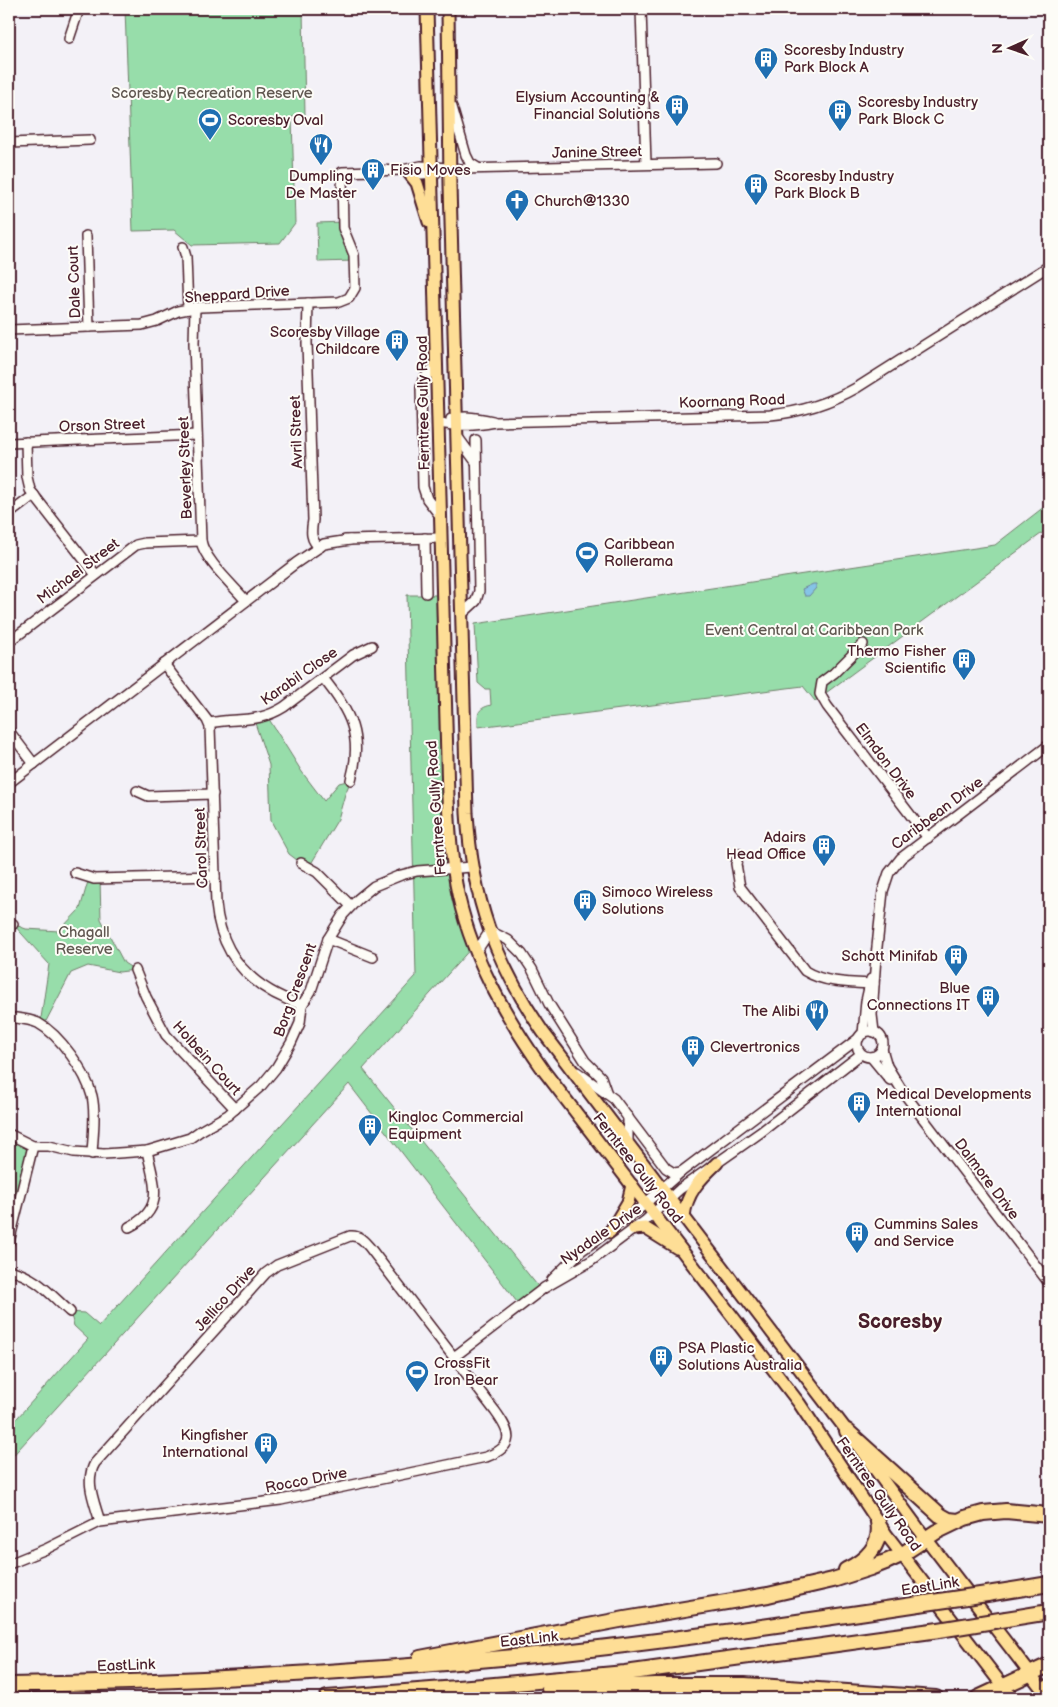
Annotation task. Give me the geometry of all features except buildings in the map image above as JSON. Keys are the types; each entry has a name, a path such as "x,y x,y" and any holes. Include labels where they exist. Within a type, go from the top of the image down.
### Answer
{"highway":[{"path":"847,1431 940,1515 949,1520 958,1521"},
{"path":"383,1668 431,1655 768,1595 818,1583 870,1568 902,1554 926,1538 958,1521 983,1513 1049,1515"},
{"path":"818,1583 850,1568 868,1554 879,1537 878,1522"},
{"name":"EastLink","path":"9,1686 243,1677 478,1660 637,1644 1049,1584"},
{"path":"327,1698 634,1672 939,1630 1049,1612"},
{"path":"978,1698 1007,1693 1030,1675 1049,1665"},
{"path":"343,1698 550,1688 716,1685 936,1698"},
{"path":"1049,1687 1049,1698"}],"main road":[{"name":"Ferntree Gully Road","path":"427,9 448,797 454,868 461,905 476,952 496,994 525,1044 798,1403 878,1522 1007,1693"},
{"name":"Ferntree Gully Road","path":"448,9 450,169 467,813 472,867 478,896 490,931 505,970 566,1063 1049,1698"},
{"path":"405,172 417,183 425,206 434,248"},
{"path":"684,1217 686,1201 690,1194 700,1180 717,1164"},
{"path":"610,1232 628,1202 632,1185"},
{"path":"634,1229 645,1228 685,1253"}],"street":[{"path":"69,39 79,9"},
{"path":"641,9 646,164"},
{"path":"449,97 466,155 470,163 478,168"},
{"path":"9,143 90,140"},
{"name":"Janine Street","path":"349,298 355,288 354,261 343,228 342,172 405,172 478,168 716,163"},
{"name":"Dale Court","path":"86,236 90,327"},
{"name":"Beverley Street","path":"183,246 186,257 194,343 201,541 204,550 244,603"},
{"name":"Koornang Road","path":"438,424 457,427 475,417 495,422 770,415 815,407 858,387 1049,266"},
{"name":"Sheppard Drive","path":"9,330 146,324 191,308 339,302 349,298"},
{"name":"Avril Street","path":"306,303 313,520 318,545"},
{"path":"437,364 426,377 421,388 423,487 427,499 441,517"},
{"path":"457,427 477,462"},
{"name":"Orson Street","path":"9,443 197,435"},
{"path":"462,614 476,601 479,592 476,440"},
{"path":"26,442 27,480 34,495 96,575"},
{"path":"9,514 34,495"},
{"path":"425,538 426,593"},
{"path":"9,783 318,545 350,540 441,538"},
{"name":"Michael Street","path":"9,642 138,544 201,541"},
{"name":"Elmdon Drive","path":"863,644 834,673 822,682 820,694 823,701 928,838"},
{"name":"Karabil Close","path":"209,723 254,720 267,716 284,707 357,652 372,646"},
{"path":"164,664 209,723"},
{"path":"323,678 346,710 353,725 355,753 351,780"},
{"name":"Carol Street","path":"209,723 218,920 224,940 246,972 259,984 274,994 302,1005"},
{"path":"9,731 34,764"},
{"name":"Caribbean Drive","path":"874,1032 872,984 883,891 888,873 901,858 1049,745"},
{"path":"137,791 148,796 213,794"},
{"path":"739,854 736,864 740,887 800,967 820,978 872,984"},
{"path":"301,863 317,872 350,906"},
{"name":"Borg Crescent","path":"9,1134 33,1146 49,1146 67,1151 92,1154 122,1154 147,1151 186,1141 200,1131 219,1122 261,1086 284,1055 302,1020 302,1005 311,991 328,939 350,906 374,886 394,877 417,871 472,867"},
{"path":"75,873 94,879 215,876"},
{"path":"476,952 490,931 508,940 522,954 532,969 548,1004 585,1061 600,1077 607,1094"},
{"path":"328,939 373,957"},
{"name":"Holbein Court","path":"135,970 146,997 166,1035 235,1109"},
{"name":"Caribbean Drive","path":"861,1036 866,1001 872,984"},
{"path":"16,1018 31,1020 46,1029 63,1045 84,1075 90,1090 93,1106 92,1154"},
{"path":"646,1204 681,1172 861,1036 874,1032 882,1040 882,1049 878,1055 871,1057 861,1054 857,1046 861,1036"},
{"name":"Dalmore Drive","path":"882,1049 887,1066 903,1092"},
{"path":"670,1199 680,1189 760,1132 861,1054"},
{"name":"Dalmore Drive","path":"871,1057 903,1092 1049,1283"},
{"path":"566,1063 614,1099 666,1168 674,1173 681,1172"},
{"path":"628,1117 628,1145"},
{"path":"9,1242 33,1146"},
{"path":"129,1227 139,1222 149,1213 154,1199 154,1185 147,1151"},
{"name":"Nyadale Drive","path":"544,1288 591,1262 670,1199"},
{"name":"Nyadale Drive","path":"454,1357 544,1288 582,1250 610,1232 646,1204"},
{"name":"Jellico Drive","path":"100,1522 90,1482 91,1471 95,1463 265,1274 277,1265 345,1237 356,1235 360,1237 454,1357"},
{"path":"9,1270 23,1273 33,1279 70,1312"},
{"name":"Rocco Drive","path":"9,1564 46,1549 100,1522 281,1500 486,1457 496,1453 508,1442 504,1425 454,1357"}],"green space":[{"name":"Scoresby Recreation Reserve","path":"125,9 303,9 305,116 292,117 295,223 280,243 192,245 174,230 133,231"},
{"path":"343,222 354,261 318,262 317,223"},
{"name":"Event Central at Caribbean Park","path":"1049,503 1049,528 815,701 803,686 478,727 480,710 491,705 490,689 485,689 478,683 475,624 995,545"},
{"path":"407,595 443,595 449,825 473,946 363,1069 541,1290 520,1306 349,1084 9,1460 9,1427 88,1339 74,1326 70,1312 84,1313 99,1326 416,976"},
{"path":"267,716 302,772 324,801 339,783 351,780 338,819 309,867 289,854 271,821 269,765 254,720"},
{"name":"Chagall Reserve","path":"89,878 100,879 101,919 124,963 135,970 119,972 88,966 71,973 43,1027 40,1025 49,964 13,924 26,929 59,931 80,909"},
{"path":"9,1134 30,1145 19,1202 9,1200"}],"water":[{"path":"816,584 816,588 809,596 805,596 802,589"}],"place":[{"name":"Scoresby Industry Park Block A","path":"766,80"},
{"name":"Elysium Accounting & Financial Solutions","path":"677,127"},
{"name":"Scoresby Industry Park Block C","path":"840,132"},
{"name":"Scoresby Oval","path":"210,141"},
{"name":"Dumpling De Master","path":"321,166"},
{"name":"Fisio Moves","path":"373,191"},
{"name":"Scoresby Industry Park Block B","path":"756,206"},
{"name":"Church@1330","path":"517,222"},
{"name":"Scoresby Village Childcare","path":"397,362"},
{"name":"Caribbean Rollerama","path":"587,574"},
{"name":"Thermo Fisher Scientific","path":"964,681"},
{"name":"Adairs Head Office","path":"824,867"},
{"name":"Simoco Wireless Solutions","path":"585,922"},
{"name":"Schott Minifab","path":"956,977"},
{"name":"Blue Connections IT","path":"988,1018"},
{"name":"The Alibi","path":"817,1032"},
{"name":"Clevertronics","path":"693,1068"},
{"name":"Medical Developments International","path":"859,1124"},
{"name":"Kingloc Commercial Equipment","path":"370,1147"},
{"name":"Cummins Sales and Service","path":"857,1254"},
{"name":"PSA Plastic Solutions Australia","path":"661,1378"},
{"name":"CrossFit Iron Bear","path":"417,1393"},
{"name":"Kingfisher International","path":"266,1465"}],"district":[{"name":"Scoresby","path":"900,1321"}]}
